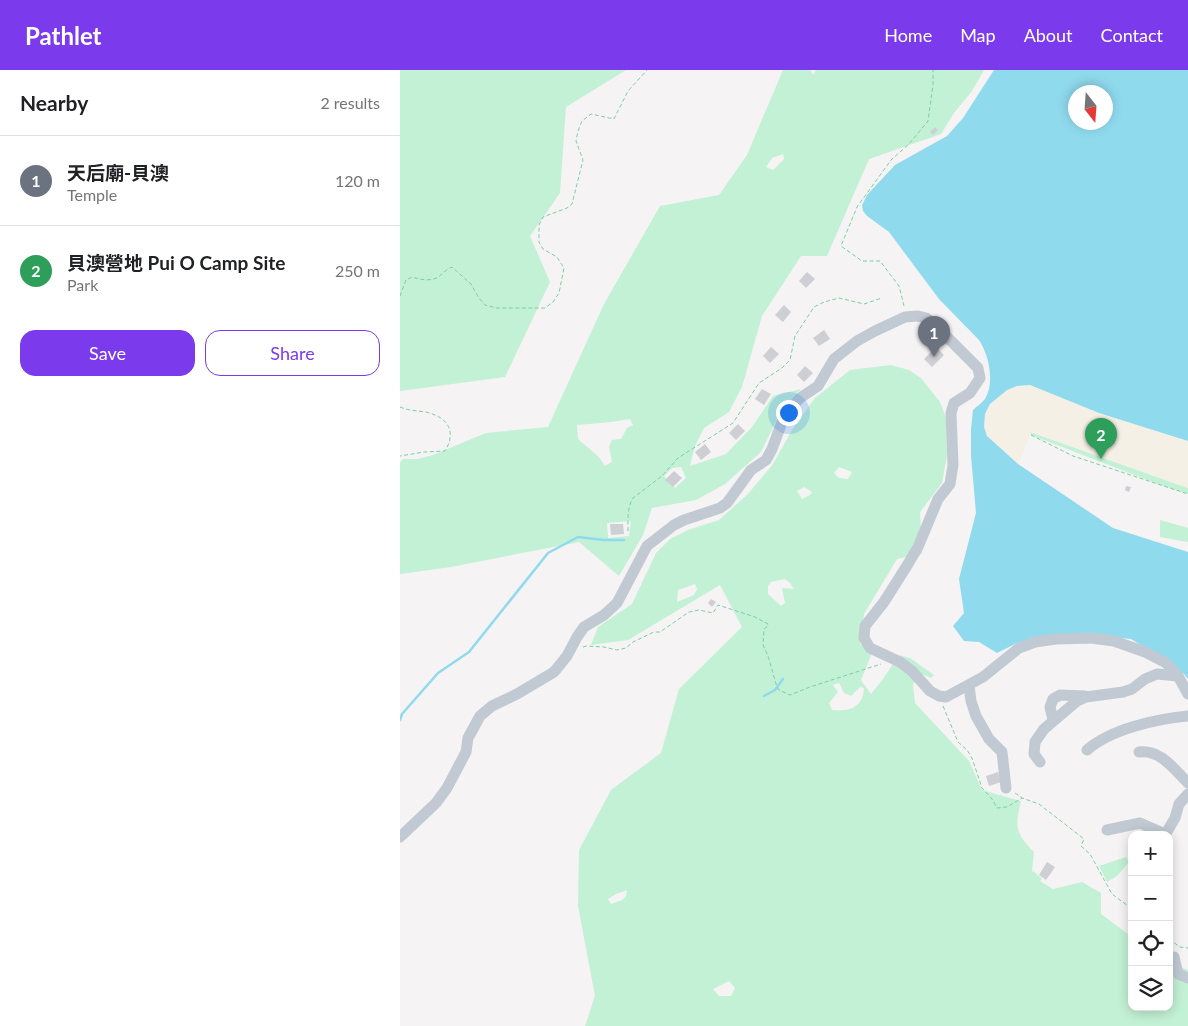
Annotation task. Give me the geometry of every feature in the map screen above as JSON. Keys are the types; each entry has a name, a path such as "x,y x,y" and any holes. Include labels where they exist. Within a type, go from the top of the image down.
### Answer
{"street":[{"path":"400,837 436,803 448,788 466,752 468,738 480,716 492,706 554,672 567,656 584,627 604,615 618,603 647,546 674,525 720,508 727,503 751,470 766,460 785,414 796,402 818,386 834,359 863,337 905,317 918,316 926,318 934,324 978,368 980,378 970,393 954,403 951,413 953,465 950,484 938,499 918,547 908,564 884,602 865,626 864,638 870,648 900,662 912,671 930,691 939,696 946,697 983,677 1019,648 1035,642 1091,638 1114,641 1156,657 1166,663 1178,676 1188,694"},
{"path":"1040,762 1034,754 1035,742 1053,720 1050,707 1053,699 1060,695 1086,697 1123,692 1132,689 1145,679 1156,674 1178,676"},
{"path":"969,686 976,716 989,739 1002,752 1006,788"},
{"path":"1087,750 1094,743 1116,733 1147,724 1188,716"},
{"path":"1139,752 1155,753 1165,760 1188,783"},
{"path":"1167,831 1175,818 1179,804 1188,794"},
{"path":"1107,830 1140,823 1158,831"},
{"path":"1174,957 1178,974 1188,978"}],"path":[{"path":"400,296 406,280 412,277 422,280 434,279 445,269 452,267 471,284 478,298 485,305 497,308 545,308 553,302 559,293 564,268 557,257 543,249 539,242 539,225 543,217 567,208 572,204 583,160 576,141 582,121 592,114 614,120 628,91 647,70"},
{"path":"905,317 904,302 899,286 880,261 862,261 841,246 857,207 892,160 909,144 928,121 933,70"},
{"path":"628,531 628,514 630,502 633,498 662,476 678,458 733,423 759,383 782,368 790,360 796,336 814,307 839,298 864,304 882,298"},
{"path":"400,408 435,415 446,422 450,431 451,442 445,451 400,456"},
{"path":"1031,435 1073,456 1188,494"},
{"path":"567,656 586,646 617,650 626,648 633,642 654,632 660,632 689,612 699,610 713,613 718,605 755,617 768,624 764,629 763,645 777,687 779,690 790,695 864,669 889,664 891,658"},
{"path":"939,696 958,742 967,750 972,758 982,788 997,808 1007,807 1022,798 1039,804 1084,839 1081,846 1090,854 1112,894 1128,906"},
{"path":"1173,942 1180,947 1188,948"}],"green space":[{"path":"400,70 626,70 566,107 560,193 530,236 550,282 505,377 400,391"},
{"path":"783,70 810,70 813,75 816,70 984,70 972,91 954,113 941,134 869,159 827,256 801,256 762,316 742,387 729,412 704,428 695,446 690,466 726,454 752,427 773,396 801,389 782,409 761,452 725,484 696,500 652,508 643,535 619,576 579,542 451,567 400,574 400,463 403,459 418,459 433,455 486,433 548,427 604,304 660,206 719,195 747,155","holes":["783,154 784,159 773,170 766,167 772,158","630,419 633,425 627,428 621,439 612,440 609,447 612,462 605,466 599,457 578,439 577,425","681,467 686,478 675,488 664,476 672,468","631,521 629,536 608,538 607,523"]},
{"path":"891,365 909,370 921,378 940,402 946,418 947,456 942,483 920,512 922,554 897,559 864,614 860,644 872,653 861,680 871,694 899,655 910,658 934,675 931,678 919,673 913,685 915,703 969,761 982,790 1021,801 1017,823 1023,840 1034,852 1032,872 1042,879 1040,881 1053,889 1082,882 1101,893 1101,914 1128,934 1128,1011 1173,1011 1173,964 1188,970 1188,1026 585,1026 595,996 578,906 579,850 611,790 661,753 679,689 742,627 720,585 628,640 591,645 598,627 632,604 656,553 670,539 688,530 719,520 748,494 773,464 792,430 815,398 850,370","holes":["839,467 852,472 848,479 839,478 834,473","804,487 812,492 802,499 797,491","785,579 794,589 782,588 785,603 781,606 768,594 768,586 771,582","695,584 697,589 694,595 677,602 678,590","839,683 844,693 851,696 860,687 864,688 861,700 850,709 832,710 829,703 838,692 833,685","627,890 626,896 622,900 611,904 608,899","729,981 735,988 731,996 719,996 713,989"]},
{"path":"1030,432 1188,488 1188,494 1031,435"},
{"path":"1160,520 1188,528 1188,542 1160,537"},
{"path":"1126,857 1128,860 1128,863 1117,876 1107,882 1099,866"}],"sand":[{"path":"1030,385 1099,413 1188,441 1188,488 1031,432 1018,464 997,447 987,435 984,428 985,415 992,403 1002,393 1019,386"}],"water":[{"path":"994,70 1188,70 1188,441 1099,413 1030,385 1017,386 1007,390 990,404 985,414 984,427 987,436 1018,464 1113,528 1188,552 1188,679 1184,674 1157,655 1131,639 1091,635 1050,638 1019,642 997,653 979,642 964,641 953,626 964,613 959,579 976,513 971,456 973,410 985,399 988,392 990,369 986,353 979,340 939,299 889,232 867,216 863,211 862,205 867,195 895,165 947,136 963,118"}],"building":[{"path":"935,127 938,130 933,135 930,132"},
{"path":"807,272 815,279 806,288 799,281"},
{"path":"784,305 791,312 783,322 775,315"},
{"path":"824,330 830,339 819,346 813,338"},
{"path":"771,347 779,354 770,363 763,356"},
{"path":"936,347 944,355 932,367 924,359"},
{"path":"805,366 813,373 804,382 797,375"},
{"path":"762,389 771,394 764,405 755,399"},
{"path":"738,424 745,431 736,440 729,433"},
{"path":"705,444 711,452 701,460 695,452"},
{"path":"674,471 682,478 673,487 665,480"},
{"path":"1126,486 1131,487 1129,492 1125,490"},
{"path":"610,524 623,524 624,534 611,535"},
{"path":"711,599 716,602 712,607 708,603"},
{"path":"998,772 1001,782 989,786 986,776"},
{"path":"1047,862 1055,867 1046,880 1039,875"}],"waterway":[{"path":"400,720 402,714 438,673 469,652 548,553 578,537 624,540"},
{"path":"764,696 775,690 783,679"}],"place":[{"name":"天后廟-貝澳","path":"934,357"},
{"name":"貝澳營地 Pui O Camp Site","path":"1101,459"}]}
